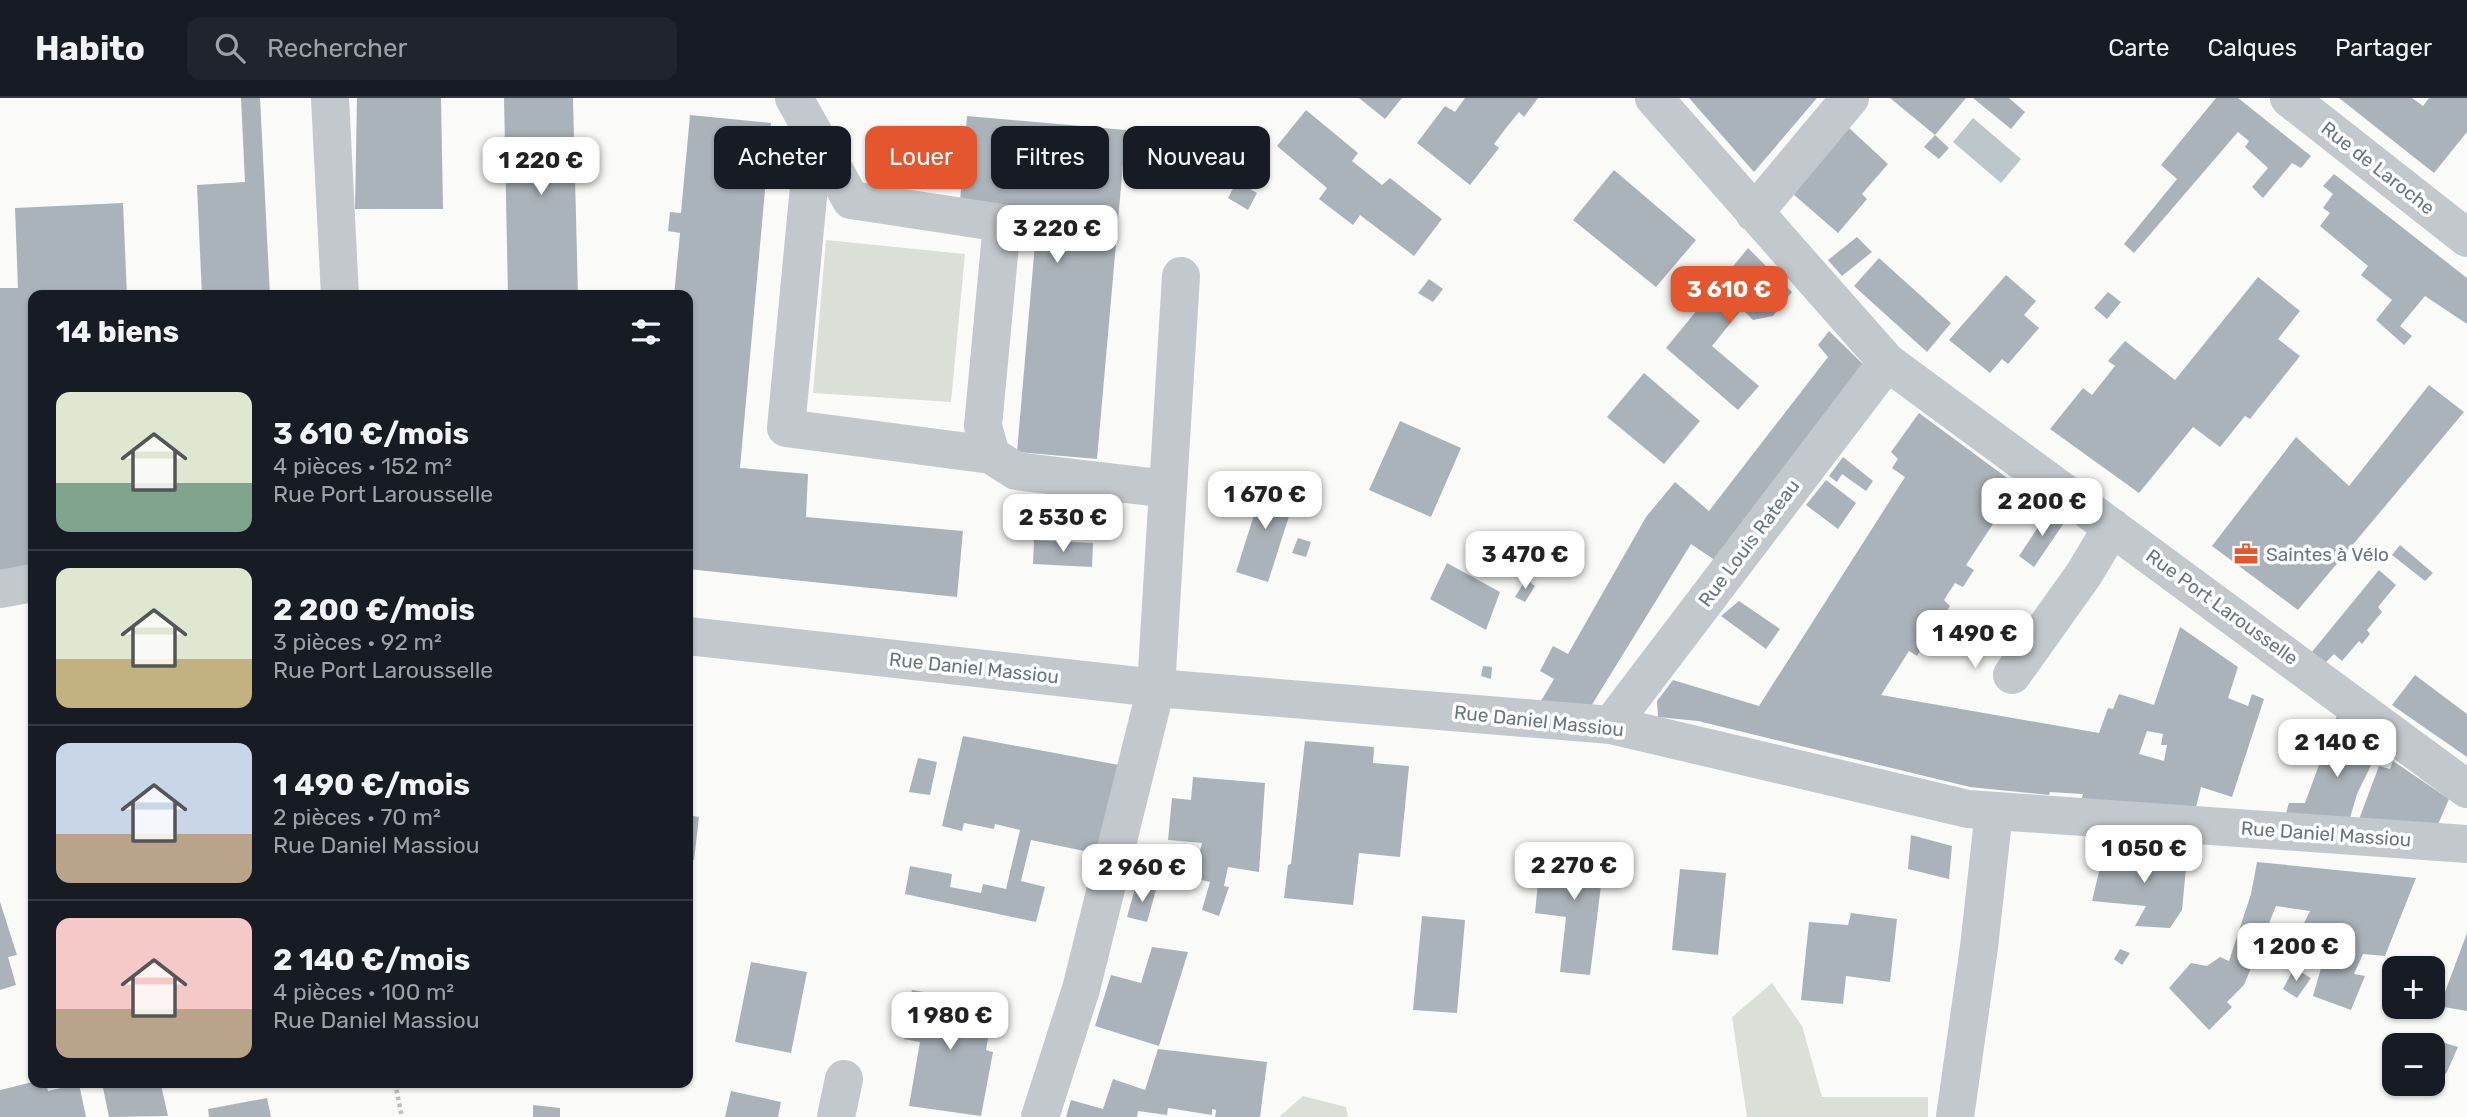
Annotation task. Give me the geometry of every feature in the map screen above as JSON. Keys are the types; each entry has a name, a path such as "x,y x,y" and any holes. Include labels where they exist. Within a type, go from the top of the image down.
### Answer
{"street":[{"path":"330,98 340,290"},
{"path":"794,98 810,126"},
{"name":"Rue Port Larousselle","path":"1654,98 1888,362 2467,789"},
{"path":"1754,213 1850,98"},
{"name":"Rue de Laroche","path":"2289,98 2467,239"},
{"path":"809,189 786,428 991,455 1016,471 1168,489"},
{"path":"845,189 851,200 1002,223 983,426 991,455"},
{"path":"1040,1117 1082,989 1156,688 1181,276"},
{"name":"Rue Louis Rateau","path":"1611,725 1888,362"},
{"path":"2012,675 2084,573 2112,527"},
{"path":"0,589 28,584"},
{"name":"Rue Daniel Massiou","path":"693,637 1156,688 1611,725 1955,806 1994,811 2467,844"},
{"path":"1955,1117 1979,947 1994,811"},
{"path":"836,1117 844,1079"}],"path":[{"path":"396,1088 402,1117"}],"shaded area":[{"path":"1973,118 2021,159 2001,183 1953,142"},
{"path":"826,240 965,254 951,402 813,393"},
{"path":"1772,983 1802,1026 1822,1097 1928,1097 1928,1117 1747,1117 1732,1017"},
{"path":"1303,1096 1346,1107 1348,1117 1279,1117"}],"building":[{"path":"241,98 260,98 270,290 202,290 197,185 245,182"},
{"path":"357,98 441,98 443,209 355,209"},
{"path":"504,98 573,98 578,290 508,290"},
{"path":"1359,98 1402,98 1385,119"},
{"path":"1465,98 1538,98 1524,117 1519,112 1506,128 1494,144 1499,148 1470,185 1417,143 1445,106 1455,112"},
{"path":"1689,98 1817,98 1754,172"},
{"path":"1890,98 1966,98 1935,135"},
{"path":"1973,98 2009,98 2025,112 2011,129"},
{"path":"2216,98 2238,98 2311,156 2301,168 2292,163 2263,198 2252,187 2268,168 2245,147 2249,141 2238,132 2134,253 2124,244 2177,179 2161,165"},
{"path":"2339,98 2412,98 2423,106 2429,98 2467,98 2467,132 2434,173"},
{"path":"1306,110 1358,153 1352,161 1382,185 1390,178 1442,219 1414,256 1360,215 1353,225 1319,199 1327,188 1277,146"},
{"path":"690,115 771,123 771,126 714,126 714,189 765,189 740,468 808,474 806,517 963,531 957,597 693,570 693,290 675,290 680,233 668,231 670,212 681,213"},
{"path":"967,116 1081,126 991,126 991,189 1109,189 1109,129 1123,130 1123,164 1097,459 1017,452 1038,209 960,201 961,189 977,189 977,126 966,126"},
{"path":"1848,127 1888,164 1862,194 1867,199 1838,233 1793,194"},
{"path":"1935,135 1949,148 1939,159 1924,147"},
{"path":"1614,170 1696,240 1656,287 1573,220"},
{"path":"2334,174 2467,278 2467,324 2425,296 2400,326 2412,336 2404,345 2376,320 2392,300 2361,275 2368,266 2320,226 2330,213 2323,208 2333,194 2323,186"},
{"path":"1233,189 1250,189 1257,193 1248,210 1228,198"},
{"path":"123,203 127,290 28,290 28,568 0,570 0,288 18,288 15,208"},
{"path":"1857,237 1872,252 1842,276 1828,260"},
{"path":"1748,248 1792,292 1773,316 1753,320 1742,309 1712,346 1759,386 1738,410 1666,348"},
{"path":"1879,258 1951,323 1927,352 1854,286"},
{"path":"2006,275 2036,301 2024,315 2039,328 2008,364 2002,359 1990,373 1949,340"},
{"path":"2258,277 2300,311 2278,339 2300,356 2250,419 2245,416 2220,447 2193,427 2139,493 2050,429 2083,388 2092,395 2115,366 2108,361 2125,341 2175,380"},
{"path":"1429,279 1443,289 1433,302 1418,293"},
{"path":"2108,292 2121,302 2107,319 2094,308"},
{"path":"1829,331 1869,370 1716,561 1691,544 1588,711 1538,706 1554,679 1540,671 1553,646 1568,654 1646,517 1675,482 1709,511 1828,357 1818,345"},
{"path":"1644,373 1700,421 1664,464 1607,417"},
{"path":"2429,385 2464,412 2298,610 2212,546 2296,437 2349,486"},
{"path":"1919,413 2018,486 1966,565 1974,570 1963,587 1955,583 1944,600 1950,606 1943,618 1933,616 1922,632 1929,636 1917,656 1909,651 1881,695 2099,733 2108,708 2113,709 2119,694 2154,705 2180,627 2238,667 2228,698 2248,706 2252,694 2264,699 2232,797 2201,787 2193,819 2082,798 2083,794 2050,792 2049,795 1970,787 1698,721 1658,717 1657,701 1673,680 1759,706 1905,477 1892,468 1898,459 1891,452","holes":["2147,731 2163,734 2161,745 2167,745 2164,761 2139,754"]},
{"path":"1400,421 1461,448 1431,517 1369,490"},
{"path":"1843,457 1873,481 1866,491 1842,474 1837,482 1829,476"},
{"path":"1826,480 1856,503 1838,529 1806,505"},
{"path":"1263,483 1296,494 1268,582 1236,572 1254,515 1242,510 1246,498 1258,502"},
{"path":"2050,509 2066,520 2034,567 2019,556"},
{"path":"1298,538 1311,542 1306,557 1292,553"},
{"path":"1034,540 1093,543 1092,567 1033,564"},
{"path":"2400,545 2433,573 2425,581 2392,555"},
{"path":"1447,563 1500,592 1486,630 1430,599"},
{"path":"2379,570 2396,585 2378,607 2382,612 2367,630 2370,634 2362,644 2359,641 2342,661 2334,654 2325,663 2311,653"},
{"path":"1526,579 1535,586 1525,602 1515,597"},
{"path":"1739,601 1780,629 1766,649 1721,616"},
{"path":"1483,666 1492,667 1491,679 1481,676"},
{"path":"2415,675 2467,714 2467,757 2392,705"},
{"path":"2338,713 2382,743 2357,794 2345,835 2284,820 2289,803 2305,803"},
{"path":"963,736 1119,765 1099,854 1031,840 1021,881 1045,887 1036,922 905,894 910,866 952,874 950,887 981,893 983,884 1006,889 1020,830 995,824 994,829 964,823 962,831 942,826"},
{"path":"1305,741 1374,747 1373,763 1409,766 1400,857 1359,853 1353,905 1284,898 1288,865 1291,864"},
{"path":"918,758 937,762 930,795 909,792"},
{"path":"2393,761 2449,799 2436,829 2358,822 2379,766 2390,769"},
{"path":"1193,777 1265,783 1259,872 1228,867 1224,886 1229,887 1219,916 1202,910 1210,882 1193,878 1202,843 1168,840 1172,798 1191,800"},
{"path":"693,816 699,817 693,860"},
{"path":"1911,835 1952,846 1949,879 1908,869"},
{"path":"2104,851 2187,857 2182,910 2170,928 2135,926 2146,906 2092,901"},
{"path":"1541,852 1621,861 1618,879 1602,877 1590,975 1560,972 1566,917 1535,913"},
{"path":"2257,862 2416,878 2385,956 2363,954 2354,974 2365,976 2351,1010 2313,996 2326,951 2292,947 2310,911 2276,906 2244,985 2227,1002 2232,1007 2209,1030 2169,988 2191,963 2207,966 2220,957 2229,961 2251,894"},
{"path":"1680,869 1726,873 1718,955 1672,950"},
{"path":"1136,885 1156,890 1147,922 1127,917"},
{"path":"0,902 17,955 8,957 16,985 0,990"},
{"path":"1851,913 1897,919 1890,982 1846,976 1843,1004 1801,1000 1809,922 1848,925"},
{"path":"1422,916 1465,920 1457,1013 1413,1010"},
{"path":"2467,933 2467,1011 2445,1007 2445,992"},
{"path":"1152,947 1188,952 1159,1046 1095,1026 1111,975 1141,983"},
{"path":"2120,949 2130,953 2122,965 2114,959"},
{"path":"751,962 807,972 791,1053 735,1042"},
{"path":"2294,968 2311,978 2297,998 2283,989"},
{"path":"912,990 994,1004 986,1050 993,1052 981,1116 909,1106 920,1042 904,1039"},
{"path":"2445,1043 2458,1047 2445,1074"},
{"path":"1158,1049 1267,1062 1260,1117 1215,1117 1216,1110 1212,1109 1212,1115 1168,1108 1167,1115 1138,1111 1137,1117 1066,1117 1071,1100 1103,1109 1113,1079 1145,1090"},
{"path":"28,1083 28,1088 47,1088 48,1091 80,1088 86,1117 0,1117 0,1090"},
{"path":"103,1088 162,1088 168,1116 109,1117"},
{"path":"731,1091 781,1102 778,1117 725,1117"},
{"path":"267,1098 271,1117 209,1117 208,1109"},
{"path":"533,1105 560,1108 560,1117 533,1117"}],"place":[{"name":"Saintes à Vélo","path":"2246,554"}]}
